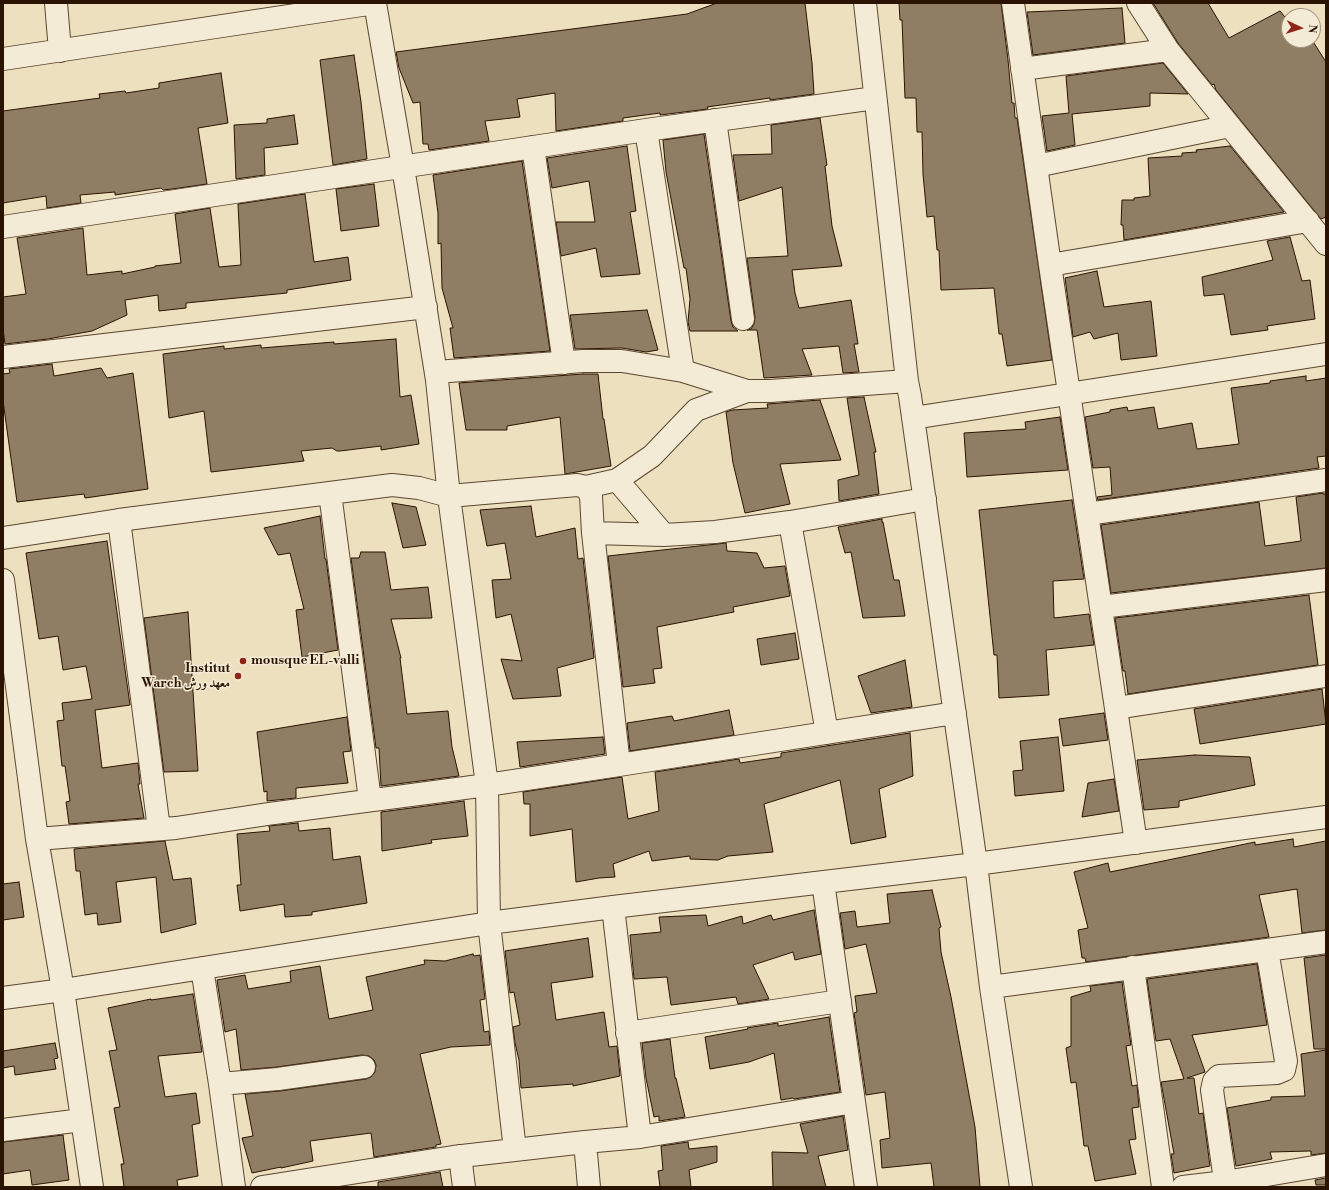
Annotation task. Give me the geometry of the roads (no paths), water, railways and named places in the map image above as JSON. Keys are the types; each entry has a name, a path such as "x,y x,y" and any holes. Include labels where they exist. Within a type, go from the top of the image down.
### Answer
{"street":[{"path":"56,3 60,51"},
{"path":"3,60 283,10 375,3 436,372 449,496 487,785 489,923 515,1150"},
{"path":"865,3 907,381 1021,1187"},
{"path":"1013,3 1050,265 1136,842"},
{"path":"1138,3 1168,50 1326,244"},
{"path":"1022,69 1168,50"},
{"path":"3,227 646,130 875,98"},
{"path":"716,120 743,319"},
{"path":"1036,166 1230,126"},
{"path":"646,130 683,371"},
{"path":"533,147 564,363"},
{"path":"1050,265 1308,221"},
{"path":"3,357 426,307"},
{"path":"913,418 1326,354"},
{"path":"436,372 583,361 622,362 683,371 747,391 770,391 907,381"},
{"path":"3,538 119,520 392,485 419,488 449,496 576,485 586,487 618,480 652,456 696,410 747,391"},
{"path":"618,480 664,535"},
{"path":"1087,514 1326,480"},
{"path":"586,487 591,496 593,533 619,765"},
{"path":"330,493 370,800"},
{"path":"593,533 664,535 715,532 790,522 925,500"},
{"path":"119,520 159,829"},
{"path":"790,522 827,733"},
{"path":"3,580 37,839 63,990 92,1187"},
{"path":"1101,607 1326,580"},
{"path":"1116,708 1326,676"},
{"path":"37,839 176,828 268,814 487,785 955,713"},
{"path":"3,998 63,990 489,923 976,864 1326,817"},
{"path":"823,882 866,1187"},
{"path":"613,907 640,1137"},
{"path":"992,987 1326,942"},
{"path":"1225,1185 1212,1090 1214,1081 1219,1076 1277,1073 1284,1070 1286,1061 1267,950"},
{"path":"1133,967 1163,1187"},
{"path":"202,968 234,1187"},
{"path":"627,1033 840,1001"},
{"path":"220,1084 278,1079 364,1066"},
{"path":"262,1187 460,1156 640,1137 854,1102"},
{"path":"3,1130 82,1120"},
{"path":"585,1142 589,1187"},
{"path":"460,1156 464,1187"},
{"path":"1183,1187 1225,1185 1326,1165"}],"place":[{"name":"mousque EL-valli","path":"243,661"},
{"name":"Institut Warch معهد ورش","path":"238,676"}]}
